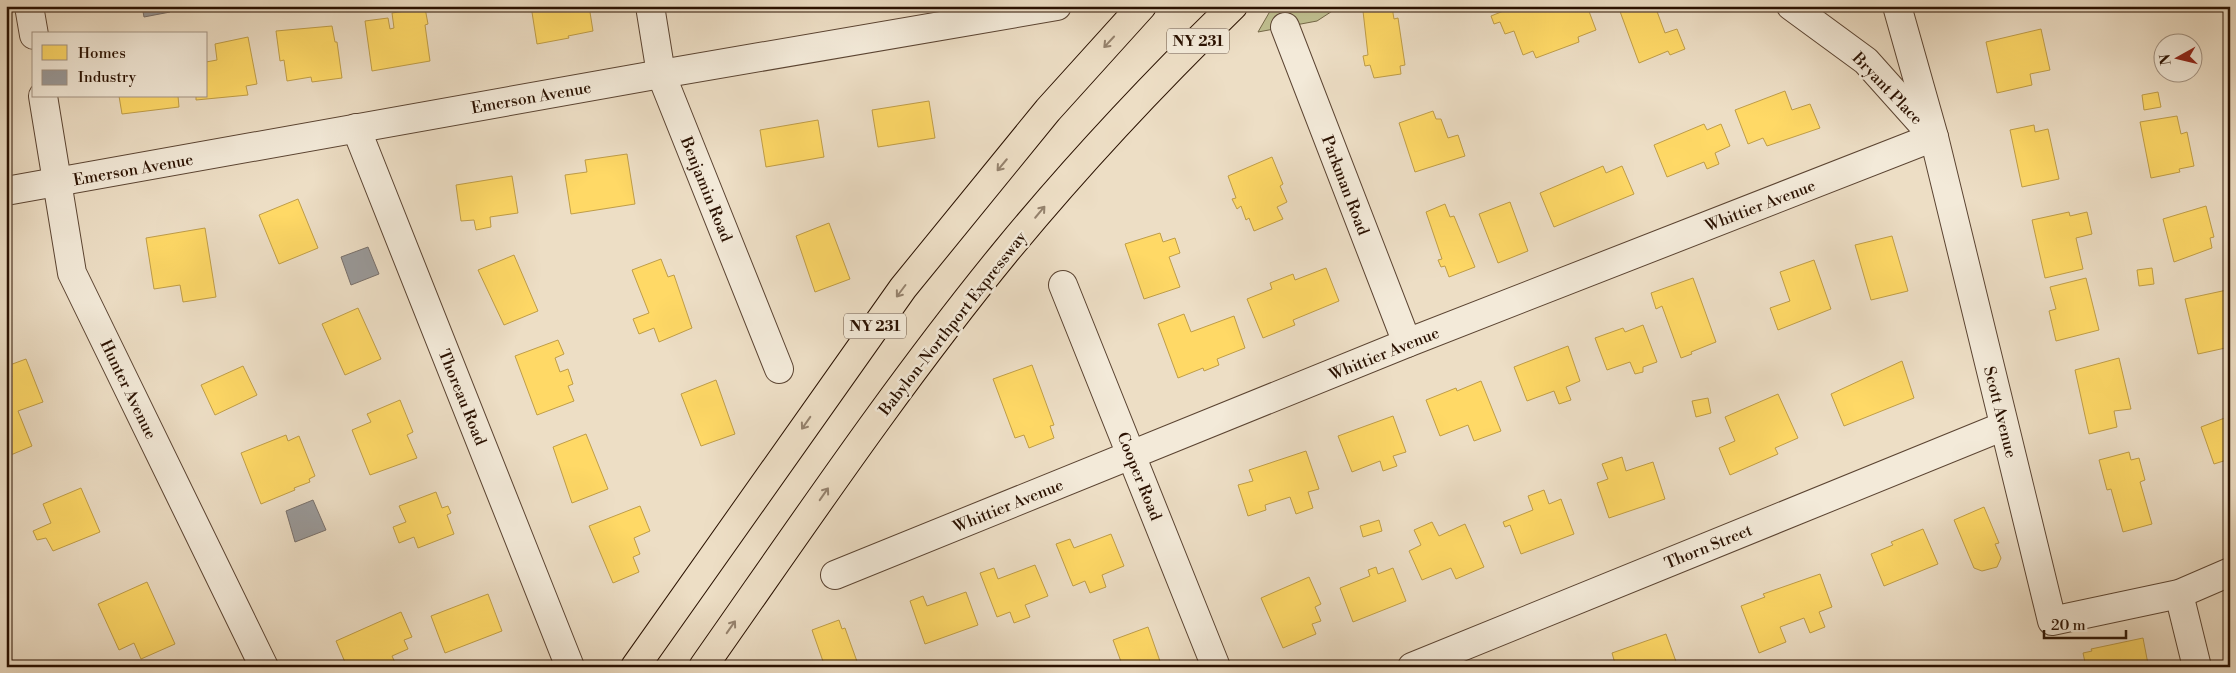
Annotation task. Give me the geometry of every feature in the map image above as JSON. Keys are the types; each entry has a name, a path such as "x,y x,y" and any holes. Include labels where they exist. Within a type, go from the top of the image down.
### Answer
{"main road":[{"name":"NY 231","path":"635,667 903,288 1048,110 1142,6"},
{"name":"Babylon-Northport Expressway","path":"703,667 914,369 1006,251 1109,134 1233,6"}],"street":[{"path":"29,6 33,32"},
{"name":"Benjamin Road","path":"650,6 661,74 779,369"},
{"name":"Emerson Avenue","path":"6,191 661,74 1057,6"},
{"name":"Bryant Place","path":"1791,6 1866,61 1934,137"},
{"name":"Scott Avenue","path":"1897,6 1934,137 2052,620 2179,594"},
{"name":"Parkman Road","path":"1285,27 1407,343"},
{"name":"Hunter Avenue","path":"43,98 72,273 264,667"},
{"name":"Thoreau Road","path":"356,128 570,667"},
{"name":"Whittier Avenue","path":"835,575 1407,343 1934,137"},
{"name":"Cooper Road","path":"1064,285 1216,667"},
{"name":"Thorn Street","path":"1412,667 2004,426"},
{"path":"2197,667 2179,594 2230,572"}],"green space":[{"path":"1273,6 1340,6 1317,21 1258,32"}],"building: Homes":[{"path":"531,6 589,6 593,31 537,44"},
{"path":"1516,6 1587,6 1596,30 1578,37 1579,42 1536,58 1533,51 1523,55 1514,31 1505,34 1500,22 1494,24 1491,16"},
{"path":"1618,6 1655,6 1665,33 1677,29 1685,49 1670,55 1668,51 1639,63"},
{"path":"1392,7 1394,19 1398,18 1405,65 1400,66 1401,74 1374,78 1370,65 1365,66 1363,56 1368,55 1363,11"},
{"path":"425,8 428,24 425,25 430,61 372,71 365,21 388,18 390,29 394,28 392,13"},
{"path":"332,26 335,42 337,42 342,78 312,82 311,77 287,81 284,60 280,61 276,31"},
{"path":"2041,29 2050,70 2030,74 2032,85 1997,93 1986,42"},
{"path":"248,37 257,84 246,86 248,95 196,100 196,98 208,98 208,62 217,60 215,44"},
{"path":"1785,91 1792,110 1810,104 1820,128 1767,146 1763,138 1748,144 1735,110"},
{"path":"2158,92 2161,107 2144,110 2142,95"},
{"path":"119,98 178,98 179,107 122,114"},
{"path":"929,101 935,138 878,147 872,110"},
{"path":"1433,111 1436,119 1441,119 1448,138 1458,135 1465,156 1415,172 1399,123"},
{"path":"2177,116 2181,134 2187,132 2194,166 2179,169 2180,172 2151,178 2140,122"},
{"path":"818,120 824,157 766,167 760,130"},
{"path":"1704,124 1707,130 1721,124 1730,146 1715,153 1719,164 1707,169 1704,162 1667,177 1654,145"},
{"path":"2034,125 2035,132 2048,129 2059,179 2022,187 2010,130"},
{"path":"627,154 635,204 571,214 565,175 587,172 585,160"},
{"path":"1272,157 1283,184 1280,186 1287,202 1277,207 1283,219 1254,231 1249,218 1246,220 1241,206 1237,209 1232,199 1236,198 1228,176"},
{"path":"1603,166 1606,173 1622,166 1634,194 1554,227 1540,193"},
{"path":"512,176 518,213 490,217 491,227 476,230 474,220 461,221 456,185"},
{"path":"298,199 318,248 279,264 259,215"},
{"path":"1510,202 1528,251 1498,263 1479,214"},
{"path":"1445,204 1450,217 1454,216 1475,267 1449,277 1445,266 1441,267 1438,260 1442,259 1426,212"},
{"path":"2206,206 2214,237 2210,238 2212,248 2174,262 2163,219"},
{"path":"2069,212 2070,216 2087,212 2092,234 2076,238 2083,269 2045,278 2032,220"},
{"path":"829,223 850,279 815,292 796,236"},
{"path":"205,228 216,297 183,302 180,285 154,289 146,238"},
{"path":"1160,233 1163,242 1175,238 1180,253 1169,257 1180,287 1144,299 1125,244"},
{"path":"1892,236 1908,291 1871,300 1855,245"},
{"path":"514,255 538,311 504,325 478,270"},
{"path":"661,259 668,277 674,275 692,328 659,342 654,328 639,334 633,319 649,313 632,270"},
{"path":"1814,260 1831,309 1778,330 1770,308 1790,301 1780,272"},
{"path":"1326,268 1339,301 1293,320 1295,325 1263,338 1247,299 1272,289 1270,283 1293,274 1295,280"},
{"path":"2152,268 2154,284 2139,286 2137,270"},
{"path":"1693,278 1716,342 1681,358 1662,306 1656,309 1651,293"},
{"path":"2086,278 2099,330 2056,341 2049,311 2056,309 2050,287"},
{"path":"2227,290 2230,304 2230,347 2198,354 2185,299"},
{"path":"358,308 381,359 345,375 322,324"},
{"path":"1184,314 1191,332 1234,316 1245,348 1217,359 1219,365 1204,371 1203,368 1178,378 1158,324"},
{"path":"1643,325 1657,362 1643,367 1643,372 1635,374 1630,362 1607,370 1595,338 1623,328 1625,332"},
{"path":"558,340 564,354 555,358 560,372 568,369 573,384 568,386 574,401 537,415 515,356"},
{"path":"1568,346 1580,381 1566,387 1571,400 1559,404 1554,391 1527,401 1514,367"},
{"path":"2119,358 2131,409 2114,411 2117,427 2089,434 2075,370"},
{"path":"26,359 43,402 18,411 32,446 6,457 6,379 12,377 7,366"},
{"path":"1902,361 1914,398 1844,426 1831,394"},
{"path":"1032,365 1054,425 1050,426 1054,438 1029,448 1024,435 1015,438 993,379"},
{"path":"243,366 257,395 215,415 201,385"},
{"path":"716,380 735,434 701,446 681,394"},
{"path":"1481,381 1501,431 1474,441 1468,425 1440,436 1426,400 1456,388 1457,391"},
{"path":"1778,394 1798,438 1775,448 1778,454 1730,475 1719,448 1735,441 1725,417"},
{"path":"1708,398 1711,413 1696,417 1692,401"},
{"path":"400,400 413,432 407,435 417,458 370,475 352,430 371,422 367,414"},
{"path":"1393,416 1406,452 1393,456 1397,466 1383,471 1380,461 1352,472 1338,436"},
{"path":"2230,416 2230,459 2214,464 2201,427"},
{"path":"586,434 608,489 572,503 553,447"},
{"path":"286,435 288,441 299,436 315,476 309,479 310,482 294,488 295,490 261,504 241,453"},
{"path":"1306,451 1319,489 1308,492 1313,508 1296,514 1290,497 1265,505 1266,510 1248,516 1238,485 1253,481 1249,470"},
{"path":"2129,452 2131,460 2139,458 2145,480 2140,482 2152,524 2123,532 2111,489 2107,490 2099,460"},
{"path":"1622,457 1626,471 1653,462 1665,499 1609,518 1597,483 1608,479 1602,464"},
{"path":"81,488 100,532 53,551 46,538 37,540 33,531 51,523 43,504"},
{"path":"1544,490 1549,504 1561,499 1574,534 1521,554 1510,525 1505,527 1503,522 1533,510 1528,496"},
{"path":"436,492 442,508 448,506 451,513 447,515 454,534 418,548 414,537 399,543 393,527 406,522 399,506"},
{"path":"640,506 650,531 634,538 640,554 633,557 639,572 613,583 589,526"},
{"path":"1984,507 1999,543 1995,544 2001,558 1997,567 1982,571 1974,568 1954,520"},
{"path":"1379,520 1382,531 1363,537 1360,526"},
{"path":"1432,522 1439,536 1465,524 1484,567 1456,579 1451,568 1422,580 1409,551 1421,545 1414,530"},
{"path":"1923,529 1938,564 1884,586 1871,554 1893,545 1891,542"},
{"path":"1111,534 1124,566 1102,575 1106,587 1090,593 1085,581 1073,586 1056,544 1070,539 1074,548"},
{"path":"1035,565 1048,596 1025,605 1030,617 1014,623 1010,612 997,617 980,573 994,568 998,579"},
{"path":"1376,567 1378,574 1393,568 1406,601 1353,622 1340,588 1370,576 1368,570"},
{"path":"1820,574 1832,607 1819,612 1825,627 1810,633 1804,618 1780,627 1786,642 1759,653 1741,606 1765,597 1763,594"},
{"path":"1309,577 1321,604 1315,607 1321,621 1312,624 1316,634 1283,648 1261,598"},
{"path":"147,582 175,644 141,659 134,643 119,650 98,604"},
{"path":"966,592 978,625 925,644 910,601 923,596 927,606"},
{"path":"488,594 502,631 445,653 431,616"},
{"path":"401,612 412,637 404,640 408,649 392,656 397,667 347,667 336,641"},
{"path":"839,620 842,629 845,628 859,667 825,667 812,630"},
{"path":"1148,627 1162,667 1123,667 1113,640"},
{"path":"1666,634 1678,667 1616,667 1612,653"},
{"path":"2143,638 2148,664 2135,667 2086,667 2083,653 2092,651 2091,649"}],"building: Industry":[{"path":"142,6 169,6 170,12 144,17"},
{"path":"368,247 379,274 351,285 341,257"},
{"path":"313,500 326,530 295,542 286,511"}]}
